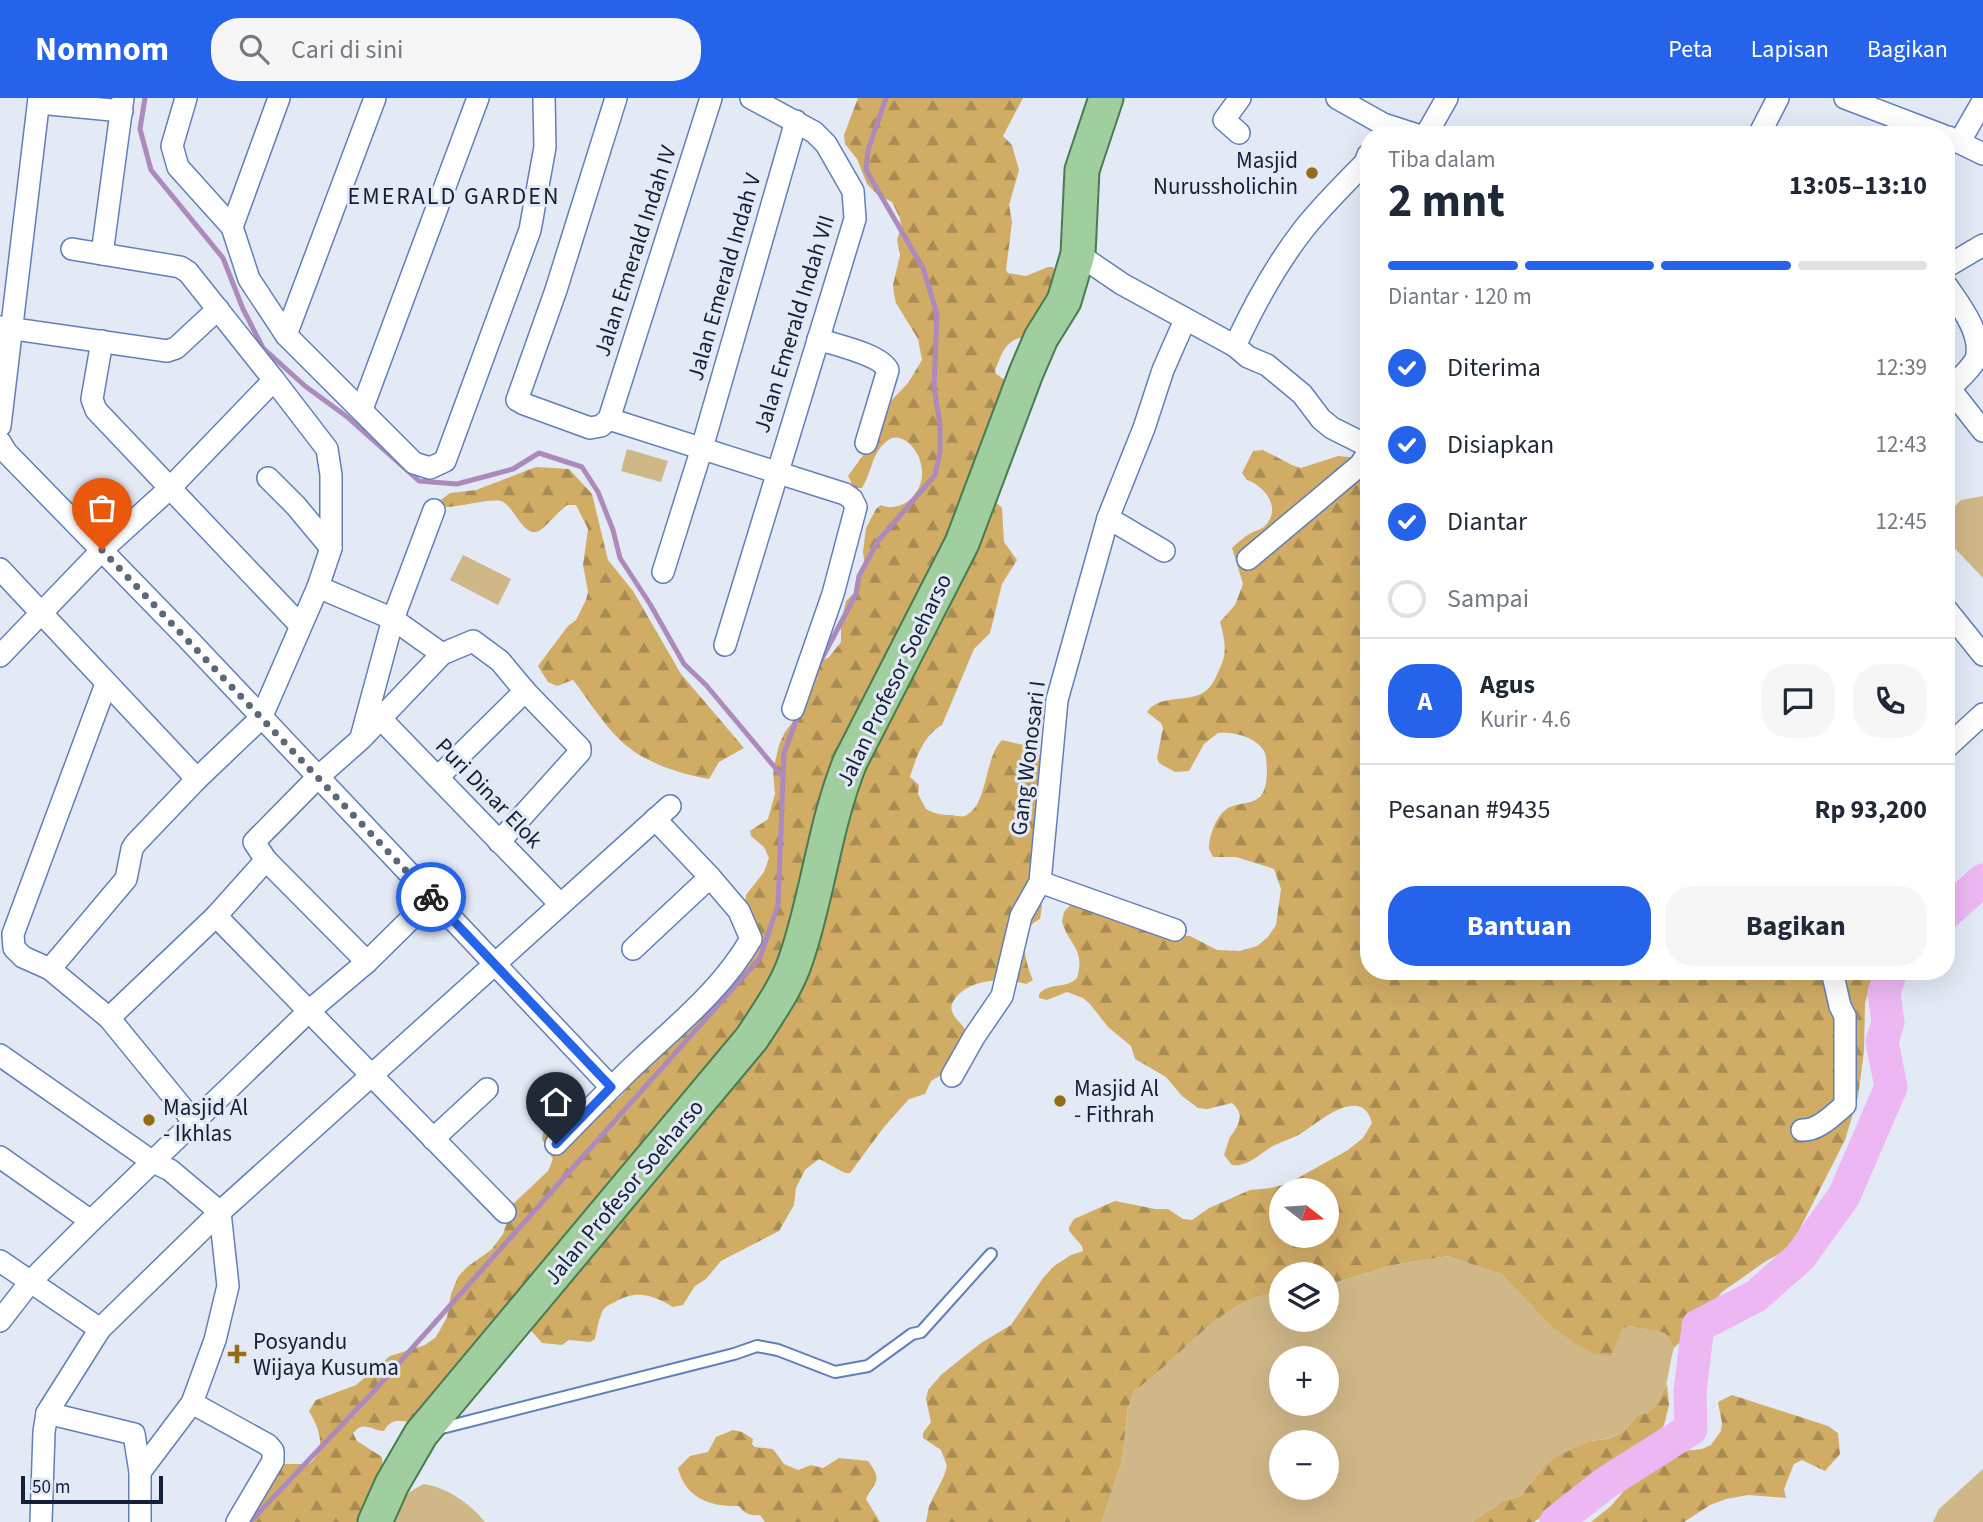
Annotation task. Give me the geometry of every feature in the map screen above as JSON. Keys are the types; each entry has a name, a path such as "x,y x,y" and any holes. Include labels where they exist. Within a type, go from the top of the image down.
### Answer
{"main road":[{"name":"Jalan Profesor Soeharso","path":"375,1522 392,1483 421,1434 752,1038 780,993 796,960 835,799 850,762 962,543 1026,373 1041,338 1064,301 1078,254 1082,170 1106,98"}],"street":[{"path":"186,98 172,146 178,167 232,227 249,279 286,335 414,463 430,468 445,461 530,230 545,147 544,98"},
{"path":"232,227 279,98"},
{"path":"362,409 478,98"},
{"path":"615,98 556,290 517,400 590,428 601,426 609,419 777,471 845,494 852,499 856,507 833,594 793,709"},
{"name":"Jalan Emerald Indah IV","path":"609,419 711,98"},
{"path":"751,98 796,121"},
{"path":"1239,133 1224,120 1240,98"},
{"path":"1337,98 1377,126"},
{"path":"1431,126 1447,98"},
{"path":"1764,126 1778,98"},
{"path":"1845,98 1920,126"},
{"path":"286,335 369,100"},
{"path":"0,426 6,328 39,101 123,104 102,254"},
{"path":"1955,131 1983,101"},
{"name":"Jalan Emerald Indah VII","path":"725,645 855,219 852,191 826,145 814,132 796,121"},
{"name":"Jalan Emerald Indah V","path":"663,572 702,448 796,121"},
{"path":"1955,140 1983,154"},
{"path":"1235,346 1283,258 1304,229 1360,168"},
{"path":"1955,262 1983,245"},
{"path":"50,969 126,879 135,844 197,779 261,718 318,587 331,548 331,475 327,449 188,272 180,267 72,249"},
{"path":"1078,254 1122,284 1235,346 1248,357 1267,365 1302,394 1321,419 1332,428 1360,442"},
{"path":"1955,299 1979,335 1980,347 1975,361 1955,383"},
{"path":"6,328 167,351 173,350 218,309"},
{"name":"Gang Wonosari I","path":"951,1076 1002,996 1021,916 1040,882 1057,700 1108,518 1185,320"},
{"path":"818,339 876,359 888,370 866,443"},
{"path":"102,341 92,399 96,410 300,625"},
{"path":"0,656 102,550 170,488 274,380"},
{"path":"1955,399 1983,431"},
{"path":"0,442 6,452 611,1087"},
{"path":"1248,559 1360,465"},
{"path":"268,478 331,548"},
{"path":"360,739 393,619 434,510"},
{"path":"1108,518 1164,551"},
{"path":"0,569 197,779"},
{"path":"318,587 393,619 442,654"},
{"path":"1955,620 1983,655"},
{"path":"367,962 267,860 254,844 256,838 360,739 442,654 475,641 500,662 579,745 580,752 499,842"},
{"path":"106,684 13,934 15,948 23,957 50,969 109,1018 194,1122"},
{"path":"438,777 525,691"},
{"path":"1955,740 1983,714"},
{"name":"Puri Dinar Elok","path":"380,718 560,904"},
{"path":"41,1522 47,1413 100,1329 220,1212 662,813 739,911 751,939 737,964 717,988 611,1087 556,1144"},
{"path":"109,1018 216,916 267,860"},
{"path":"633,949 710,877"},
{"path":"1040,882 1175,930"},
{"path":"0,1321 31,1281 91,1221 309,1011 367,962 432,898"},
{"path":"216,916 505,1212"},
{"path":"1802,1130 1808,1130 1828,1120 1845,1105 1845,1016 1834,980"},
{"path":"0,1055 153,1162 170,1170 220,1212 228,1286 215,1340 192,1403 140,1472"},
{"path":"433,1139 487,1089"},
{"path":"0,1157 91,1221"},
{"path":"0,1261 100,1329"},
{"path":"192,1403 268,1445 273,1451 273,1461 237,1522"},
{"path":"47,1413 131,1432 135,1437 140,1472 140,1522"}],"lane":[{"path":"421,1434 757,1346 778,1350 835,1372 868,1366 912,1334 921,1332 991,1254"}],"shaded area":[{"path":"627,449 668,461 661,482 621,471"},
{"path":"1983,496 1983,578 1955,548 1955,506 1961,500"},
{"path":"463,555 511,579 498,605 450,580"},
{"path":"1448,1256 1501,1274 1550,1325 1620,1330 1628,1326 1665,1333 1674,1348 1665,1388 1656,1406 1649,1412 1639,1414 1623,1432 1606,1439 1590,1441 1544,1466 1521,1496 1503,1501 1472,1522 1102,1522 1122,1460 1128,1408 1134,1391 1221,1317 1260,1296 1269,1295 1269,1332 1339,1332 1339,1281 1393,1265"},
{"path":"1983,1469 1983,1522 1933,1522 1939,1509"},
{"path":"424,1484 458,1497 485,1522 395,1522 403,1498"}],"green space":[{"path":"858,98 1023,98 1003,136 1012,145 1019,170 1009,205 1012,222 1006,270 1008,273 1026,276 1053,267 1061,279 1025,337 1009,344 1000,358 996,374 1008,382 977,453 972,473 987,494 1002,508 1004,542 1017,560 1002,584 990,633 974,649 942,725 930,735 918,754 910,777 919,785 918,794 926,809 939,814 965,816 979,800 992,758 1002,740 1037,751 1041,759 1043,788 1037,886 1042,906 1040,919 1028,930 1024,946 1033,980 1026,984 999,980 980,983 957,996 952,1011 965,1029 968,1039 946,1072 931,1081 925,1094 909,1099 850,1173 819,1159 805,1170 796,1188 794,1205 779,1231 721,1261 706,1279 695,1286 683,1305 673,1307 644,1295 623,1298 603,1310 595,1339 590,1342 569,1340 562,1345 542,1343 528,1327 416,1424 394,1421 384,1431 364,1426 357,1429 353,1433 357,1441 382,1457 383,1470 366,1522 240,1522 282,1464 309,1464 315,1458 320,1438 309,1411 316,1400 356,1385 390,1356 425,1345 436,1337 447,1317 451,1294 458,1277 491,1250 503,1234 513,1204 548,1171 553,1159 542,1139 544,1130 552,1127 559,1129 605,1108 620,1097 738,958 746,895 764,872 769,858 764,847 751,836 750,831 768,819 775,794 773,771 779,745 798,715 815,666 829,657 841,642 841,623 846,601 856,591 865,567 863,552 866,528 876,509 881,505 894,507 907,502 917,491 922,478 918,455 903,439 895,438 887,441 878,452 862,488 854,488 848,476 867,450 890,402 908,383 922,360 918,339 896,303 894,294 893,285 900,255 897,240 901,227 900,218 892,202 877,194 867,184 857,159 845,144 844,135"},
{"path":"1263,450 1301,468 1338,456 1360,458 1360,980 1871,980 1865,1003 1864,1051 1858,1097 1845,1140 1790,1248 1766,1261 1722,1292 1674,1348 1665,1333 1628,1326 1622,1329 1611,1356 1595,1354 1550,1325 1501,1274 1448,1256 1393,1265 1339,1281 1339,1262 1269,1262 1269,1295 1240,1305 1221,1317 1134,1391 1128,1408 1122,1460 1102,1522 926,1522 929,1506 947,1466 941,1450 923,1438 923,1433 931,1422 926,1399 928,1390 942,1374 981,1343 1011,1325 1054,1266 1083,1251 1069,1231 1074,1219 1115,1201 1168,1209 1183,1219 1192,1220 1209,1208 1250,1190 1269,1188 1269,1248 1339,1248 1339,1178 1298,1178 1348,1150 1363,1138 1372,1123 1367,1112 1360,1107 1342,1108 1250,1161 1232,1165 1224,1155 1240,1118 1232,1103 1207,1109 1198,1108 1182,1096 1166,1077 1135,1059 1131,1046 1108,1027 1083,998 1067,992 1047,1000 1039,998 1043,990 1077,978 1078,953 1062,921 1064,912 1074,901 1163,934 1190,936 1217,950 1240,951 1257,946 1268,937 1276,925 1281,889 1274,869 1236,857 1213,857 1209,849 1212,831 1221,814 1230,807 1254,801 1263,793 1267,776 1262,747 1244,736 1218,733 1204,744 1189,771 1175,772 1159,763 1157,758 1163,728 1161,723 1147,712 1160,702 1201,694 1211,685 1222,664 1225,647 1220,622 1235,605 1243,584 1232,548 1249,534 1264,527 1272,513 1272,506 1265,493 1242,473 1253,451"},
{"path":"536,467 569,469 592,494 608,560 633,591 681,674 744,748 719,762 709,779 673,770 639,755 613,733 573,680 557,686 548,682 538,666 568,626 576,620 588,592 583,565 588,529 576,505 567,505 537,532 525,528 511,509 501,501 446,507 441,500 450,493 476,490"},
{"path":"1667,1384 1669,1405 1664,1425 1649,1448 1597,1478 1534,1522 1472,1522 1503,1501 1521,1496 1544,1466 1558,1456 1590,1441 1607,1439 1623,1432 1639,1414 1653,1408"},
{"path":"1732,1395 1828,1426 1838,1433 1840,1454 1825,1471 1802,1460 1794,1464 1784,1489 1786,1498 1748,1495 1726,1499 1710,1505 1684,1522 1591,1522 1611,1506 1629,1485 1654,1469 1665,1457 1711,1445 1721,1431 1718,1402"},
{"path":"733,1430 753,1439 752,1444 755,1447 773,1449 784,1464 798,1470 811,1465 823,1468 839,1458 868,1461 877,1478 866,1499 880,1522 765,1522 760,1515 748,1514 739,1506 718,1505 700,1499 686,1487 678,1468 690,1456 708,1452 716,1437"}],"waterway":[{"path":"145,98 140,129 151,170 223,258 243,309 263,348 305,386 346,416 419,481 457,484 513,469 539,453 582,467 598,492 613,530 620,558 684,664 706,685 782,776"},
{"path":"817,668 856,594 859,576 878,541 935,475 940,452 940,424 934,388 937,314 923,268 866,170 868,150 886,98"},
{"path":"250,1522 373,1392 760,958 778,905 784,753 799,713"},
{"path":"1955,905 1983,880"},
{"path":"1556,1522 1604,1484 1691,1429 1690,1391 1698,1326 1756,1296 1800,1257 1844,1196 1891,1087 1882,1042 1888,1022 1884,993 1888,980"}],"way so far":[{"path":"102,550 431,897"}],"place":[{"name":"Masjid Nurussholichin","path":"1312,173"},
{"name":"Masjid Al - Fithrah","path":"1060,1101"},
{"name":"Masjid Al - Ikhlas","path":"149,1120"},
{"name":"Posyandu Wijaya Kusuma","path":"237,1354"}],"district":[{"name":"EMERALD GARDEN","path":"454,196"}],"route":[{"path":"431,897 611,1087 556,1144"}]}
